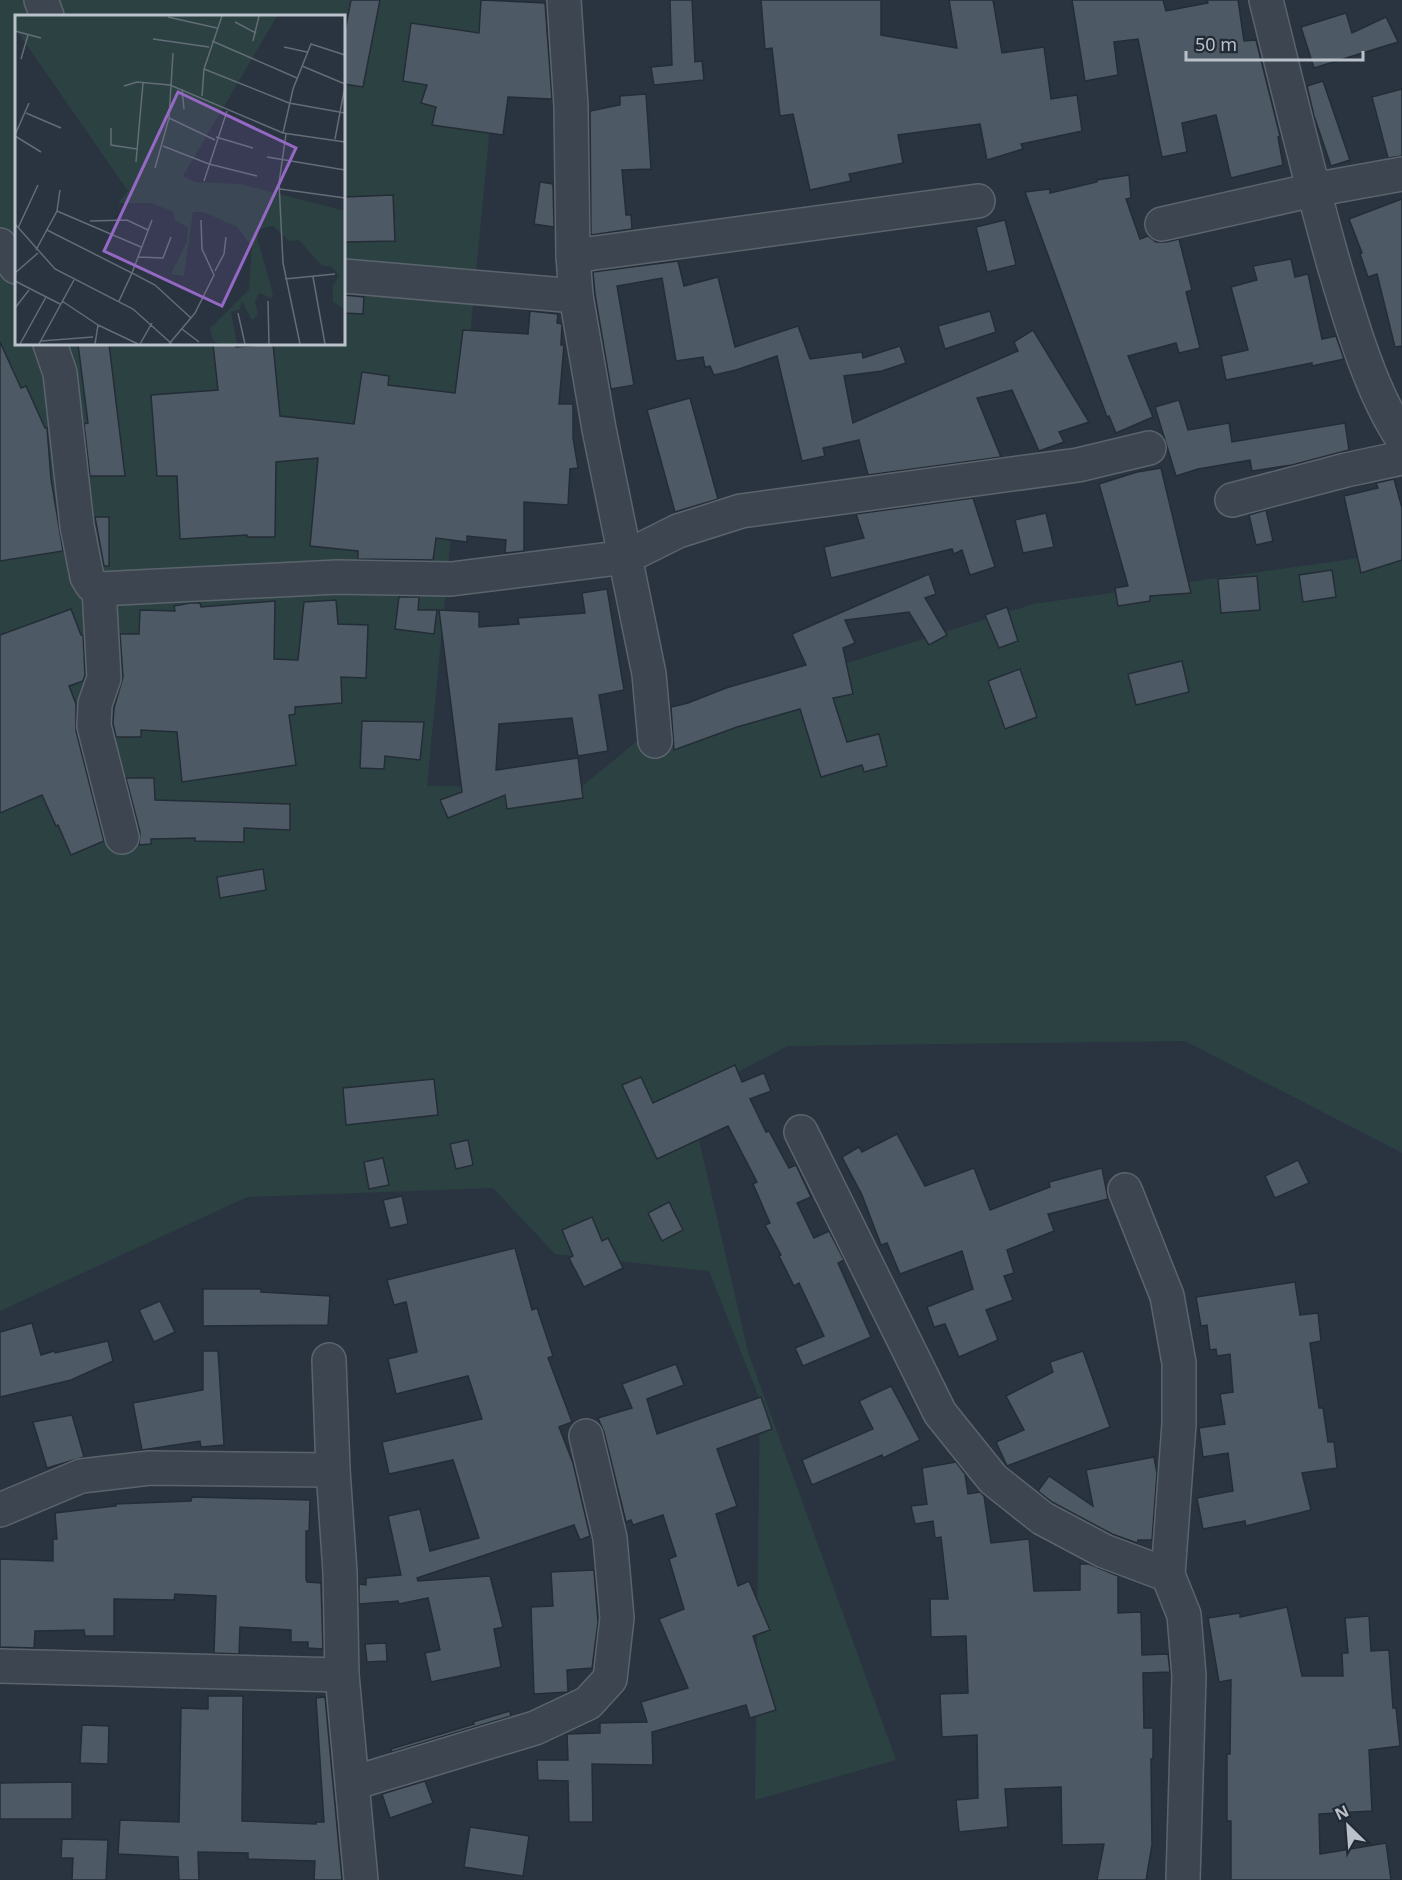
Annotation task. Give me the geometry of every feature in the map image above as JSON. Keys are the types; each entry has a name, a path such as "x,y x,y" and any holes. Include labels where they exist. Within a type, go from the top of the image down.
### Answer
{"street":[{"path":"42,0 47,15"},
{"path":"564,0 571,106 573,256 576,296 599,429 649,674 655,741"},
{"path":"1266,0 1313,190 1349,315 1391,422 1402,438"},
{"path":"1162,224 1313,190 1402,174"},
{"path":"573,256 978,201"},
{"path":"0,245 15,266"},
{"path":"345,276 576,296"},
{"path":"50,345 60,373 77,526 87,578 99,589 337,578 451,579 626,557 678,531 741,511 1078,465 1149,448"},
{"path":"1232,500 1402,458"},
{"path":"99,589 104,678 95,704 94,726 122,837"},
{"path":"801,1132 940,1413 993,1479 1042,1518 1104,1551 1168,1575"},
{"path":"1125,1190 1167,1296 1179,1363 1179,1424 1168,1575 1184,1615 1189,1676 1183,1880"},
{"path":"329,1360 340,1572 342,1675 361,1880"},
{"path":"353,1783 535,1728 588,1703 610,1679 617,1618 610,1538 586,1436"},
{"path":"0,1510 81,1476 150,1468 333,1470"},
{"path":"0,1666 342,1675"}],"green space":[{"path":"0,0 502,0 427,786 580,788 659,723 1033,604 1402,552 1402,1153 1185,1041 788,1046 689,1097 748,1352 896,1760 755,1800 760,1400 709,1271 555,1254 493,1188 247,1197 0,1311"}],"building":[{"path":"351,0 380,0 363,87 345,84 345,31"},
{"path":"481,0 545,3 552,99 508,97 503,135 432,125 436,107 421,103 427,85 403,81 411,23 479,33"},
{"path":"670,0 692,0 695,62 702,61 704,80 654,85 651,67 672,65"},
{"path":"761,0 881,0 881,35 957,48 949,0 993,0 1002,53 1044,47 1051,99 1077,95 1082,131 1021,144 1023,149 987,160 980,124 898,135 903,163 849,174 851,181 810,190 793,114 780,116 772,48 765,49"},
{"path":"1072,0 1163,0 1166,11 1208,3 1207,0 1238,0 1244,41 1256,40 1280,136 1278,137 1283,165 1231,178 1216,115 1182,123 1187,152 1162,157 1138,39 1114,42 1118,75 1085,81"},
{"path":"1346,13 1352,33 1386,17 1398,42 1314,68 1301,27"},
{"path":"1323,81 1350,160 1331,166 1314,116 1307,86"},
{"path":"1402,89 1402,156 1388,158 1372,97"},
{"path":"646,94 651,169 622,170 626,215 631,215 632,229 591,235 590,111 620,105 620,96"},
{"path":"1129,175 1131,198 1126,199 1140,239 1148,236 1156,242 1166,242 1179,239 1192,290 1186,292 1200,348 1179,353 1176,343 1128,356 1153,417 1116,433 1109,416 1107,417 1025,192 1050,189 1050,193 1097,182 1097,180"},
{"path":"540,182 553,184 554,227 534,224"},
{"path":"393,195 395,241 345,242 345,197"},
{"path":"1402,199 1402,346 1395,347 1377,274 1368,277 1349,219"},
{"path":"1005,220 1016,265 987,272 976,227"},
{"path":"1291,259 1295,277 1308,274 1322,339 1336,336 1344,359 1226,380 1221,356 1248,350 1231,287 1257,280 1253,266"},
{"path":"678,261 684,286 718,277 735,347 798,326 810,359 862,352 863,358 900,346 906,363 882,371 844,376 853,423 1018,351 1014,342 1033,330 1089,422 1059,432 1064,442 1039,451 1012,390 977,398 1001,457 868,475 859,440 823,448 825,456 802,461 777,356 714,375 710,366 705,367 703,357 676,361 662,278 617,286 634,385 611,389 593,272"},
{"path":"345,295 364,297 363,314 345,313"},
{"path":"530,311 558,314 557,323 562,324 561,345 564,345 559,404 573,404 573,438 578,468 570,469 568,505 524,502 524,551 505,553 506,540 467,536 467,542 436,538 433,560 358,559 358,551 310,546 318,458 276,462 275,537 247,537 247,535 180,539 177,476 157,476 151,395 218,390 213,345 236,345 236,347 273,345 280,416 354,424 362,372 389,376 388,385 455,393 463,330 528,334"},
{"path":"990,311 996,332 945,349 938,326"},
{"path":"0,342 21,388 26,386 47,428 51,479 63,551 0,561"},
{"path":"78,345 109,345 125,476 90,476 84,424 88,423"},
{"path":"690,398 718,499 675,512 647,410"},
{"path":"1179,400 1188,430 1229,423 1232,442 1345,423 1349,450 1292,465 1252,471 1250,460 1198,469 1176,476 1155,407"},
{"path":"1161,468 1191,593 1150,596 1150,601 1118,606 1115,588 1128,586 1099,484 1137,472"},
{"path":"1394,479 1402,508 1402,560 1361,573 1344,496 1378,488 1376,483"},
{"path":"973,498 995,567 970,575 962,550 954,554 952,549 831,578 824,547 864,538 856,514"},
{"path":"1266,510 1273,541 1256,545 1249,515"},
{"path":"1046,513 1054,547 1023,553 1015,520"},
{"path":"95,517 109,517 109,566 104,566"},
{"path":"1332,570 1336,597 1303,602 1299,575"},
{"path":"929,574 936,594 925,598 947,635 929,645 909,612 845,620 855,643 843,648 853,694 833,698 847,742 879,734 887,766 864,772 862,765 821,777 800,709 737,727 674,750 671,707 726,688 806,665 792,634"},
{"path":"1257,576 1260,610 1221,613 1218,579"},
{"path":"607,589 624,690 599,695 608,751 578,756 572,718 499,724 496,770 578,758 583,798 507,809 505,795 448,818 440,800 462,792 439,610 479,612 479,627 519,624 518,618 585,613 582,593"},
{"path":"399,597 419,597 418,610 437,610 434,634 395,629"},
{"path":"336,600 338,624 368,625 366,678 341,677 342,703 295,707 295,714 289,715 296,765 182,782 177,732 141,730 141,737 116,737 113,724 114,708 123,677 120,634 139,634 140,610 175,611 174,606 190,603 200,603 201,607 275,601 274,659 298,660 304,602"},
{"path":"1007,607 1018,641 999,648 985,615"},
{"path":"71,609 81,635 83,635 85,675 83,681 69,686 76,704 76,731 104,841 71,855 42,795 0,813 0,635"},
{"path":"1182,661 1189,692 1136,705 1128,674"},
{"path":"1020,669 1037,717 1005,729 988,681"},
{"path":"362,721 424,722 420,760 385,756 384,769 360,768"},
{"path":"126,778 154,778 155,800 290,804 290,830 244,828 244,842 195,841 195,838 151,839 151,844 139,845 140,832"},
{"path":"263,869 266,890 220,898 217,877"},
{"path":"735,1065 742,1082 764,1073 771,1091 750,1099 766,1132 769,1131 789,1168 796,1165 811,1197 797,1203 814,1238 829,1231 844,1260 838,1263 871,1337 803,1366 795,1348 824,1336 799,1283 794,1286 779,1256 781,1255 765,1225 770,1223 753,1184 757,1182 728,1126 657,1159 622,1085 641,1077 653,1103"},
{"path":"434,1079 438,1115 346,1125 343,1088"},
{"path":"897,1134 925,1186 974,1168 990,1210 1050,1187 1049,1182 1102,1168 1108,1199 1048,1214 1054,1231 1007,1250 1014,1273 1004,1276 1013,1300 986,1310 998,1340 959,1357 945,1324 934,1327 927,1307 973,1289 962,1251 900,1274 887,1243 881,1245 862,1195 842,1157 859,1147 862,1152"},
{"path":"468,1140 473,1165 456,1169 450,1144"},
{"path":"383,1158 389,1185 369,1189 364,1162"},
{"path":"1298,1160 1309,1183 1275,1198 1265,1176"},
{"path":"402,1196 408,1224 390,1228 383,1200"},
{"path":"669,1202 683,1230 662,1241 648,1213"},
{"path":"592,1217 602,1241 608,1238 623,1268 584,1287 569,1258 573,1256 562,1230"},
{"path":"515,1248 532,1310 537,1308 553,1356 548,1358 572,1422 559,1427 573,1463 590,1536 580,1540 574,1525 417,1578 418,1581 490,1576 503,1627 494,1629 501,1667 431,1682 425,1653 440,1650 428,1598 399,1604 398,1601 359,1604 359,1584 366,1585 366,1578 401,1575 388,1516 420,1509 430,1551 479,1538 453,1460 389,1474 382,1442 482,1419 468,1376 396,1394 388,1359 417,1352 406,1302 394,1305 387,1280"},
{"path":"1295,1282 1300,1315 1318,1313 1321,1341 1310,1343 1319,1408 1323,1408 1328,1442 1334,1442 1337,1468 1302,1473 1311,1510 1246,1526 1245,1521 1203,1529 1197,1498 1233,1491 1228,1453 1203,1457 1199,1428 1225,1424 1220,1394 1233,1392 1230,1354 1217,1356 1216,1349 1210,1350 1207,1325 1201,1326 1196,1297"},
{"path":"203,1289 261,1289 261,1292 330,1296 328,1325 203,1326"},
{"path":"160,1301 175,1332 154,1342 139,1310"},
{"path":"32,1323 41,1355 108,1341 113,1361 71,1380 0,1397 0,1332"},
{"path":"203,1351 218,1351 224,1445 201,1447 200,1441 142,1450 133,1403 203,1390"},
{"path":"1083,1351 1110,1427 1007,1466 996,1442 1024,1430 1006,1396 1053,1372 1050,1362"},
{"path":"676,1364 684,1385 647,1399 657,1434 761,1397 772,1429 717,1449 737,1506 716,1514 738,1586 749,1581 770,1630 753,1636 776,1710 750,1718 746,1705 652,1732 653,1765 592,1764 593,1822 569,1822 568,1781 538,1780 537,1760 568,1760 567,1734 600,1733 600,1723 647,1722 641,1702 688,1688 659,1619 684,1609 669,1559 676,1556 663,1515 633,1525 631,1520 626,1522 604,1432 598,1418 632,1408 622,1384"},
{"path":"891,1386 920,1440 883,1458 882,1455 812,1485 802,1460 873,1429 859,1401"},
{"path":"72,1415 84,1457 47,1468 33,1422"},
{"path":"1154,1457 1157,1473 1152,1540 1138,1540 1137,1543 1112,1534 1052,1502 1038,1491 1049,1476 1093,1506 1086,1470"},
{"path":"956,1462 965,1474 968,1494 980,1492 984,1496 991,1543 1029,1539 1034,1591 1080,1590 1080,1564 1089,1564 1118,1576 1118,1613 1141,1612 1142,1655 1168,1654 1170,1672 1143,1673 1144,1728 1153,1728 1152,1845 1146,1880 1097,1880 1104,1844 1062,1845 1061,1787 1005,1789 1008,1827 959,1832 956,1800 978,1798 977,1735 942,1737 940,1694 968,1693 966,1636 931,1637 930,1599 948,1599 941,1537 935,1538 933,1521 915,1524 911,1506 927,1504 922,1468"},
{"path":"192,1497 310,1500 309,1531 306,1531 306,1579 307,1582 321,1583 323,1649 308,1648 308,1642 291,1642 291,1630 240,1627 239,1654 214,1653 216,1596 175,1594 174,1600 114,1599 114,1636 85,1636 84,1630 35,1631 34,1648 0,1647 0,1559 53,1561 53,1539 57,1539 55,1513 116,1506 115,1504 191,1501"},
{"path":"594,1570 598,1622 592,1668 567,1670 568,1692 534,1694 531,1607 553,1606 551,1572"},
{"path":"1287,1607 1302,1676 1343,1676 1342,1653 1348,1653 1345,1618 1369,1616 1371,1651 1389,1650 1393,1708 1396,1708 1400,1746 1369,1750 1372,1811 1319,1814 1320,1854 1386,1843 1391,1880 1231,1880 1231,1821 1227,1821 1227,1754 1230,1754 1231,1680 1219,1682 1208,1618 1240,1613 1240,1617"},
{"path":"386,1643 387,1661 367,1662 365,1644"},
{"path":"208,1696 243,1696 242,1821 316,1824 316,1822 324,1822 316,1698 325,1697 342,1880 314,1880 315,1861 248,1859 248,1853 198,1852 199,1880 179,1880 178,1857 118,1854 120,1820 179,1822 181,1708 208,1709"},
{"path":"510,1711 511,1716 392,1752 391,1749 474,1724 473,1722"},
{"path":"82,1725 109,1726 108,1764 80,1763"},
{"path":"425,1781 433,1803 390,1818 382,1794"},
{"path":"72,1782 72,1819 0,1819 0,1783"},
{"path":"470,1827 529,1836 523,1876 464,1867"},
{"path":"62,1839 108,1840 106,1880 72,1880 73,1858 61,1858"}]}
